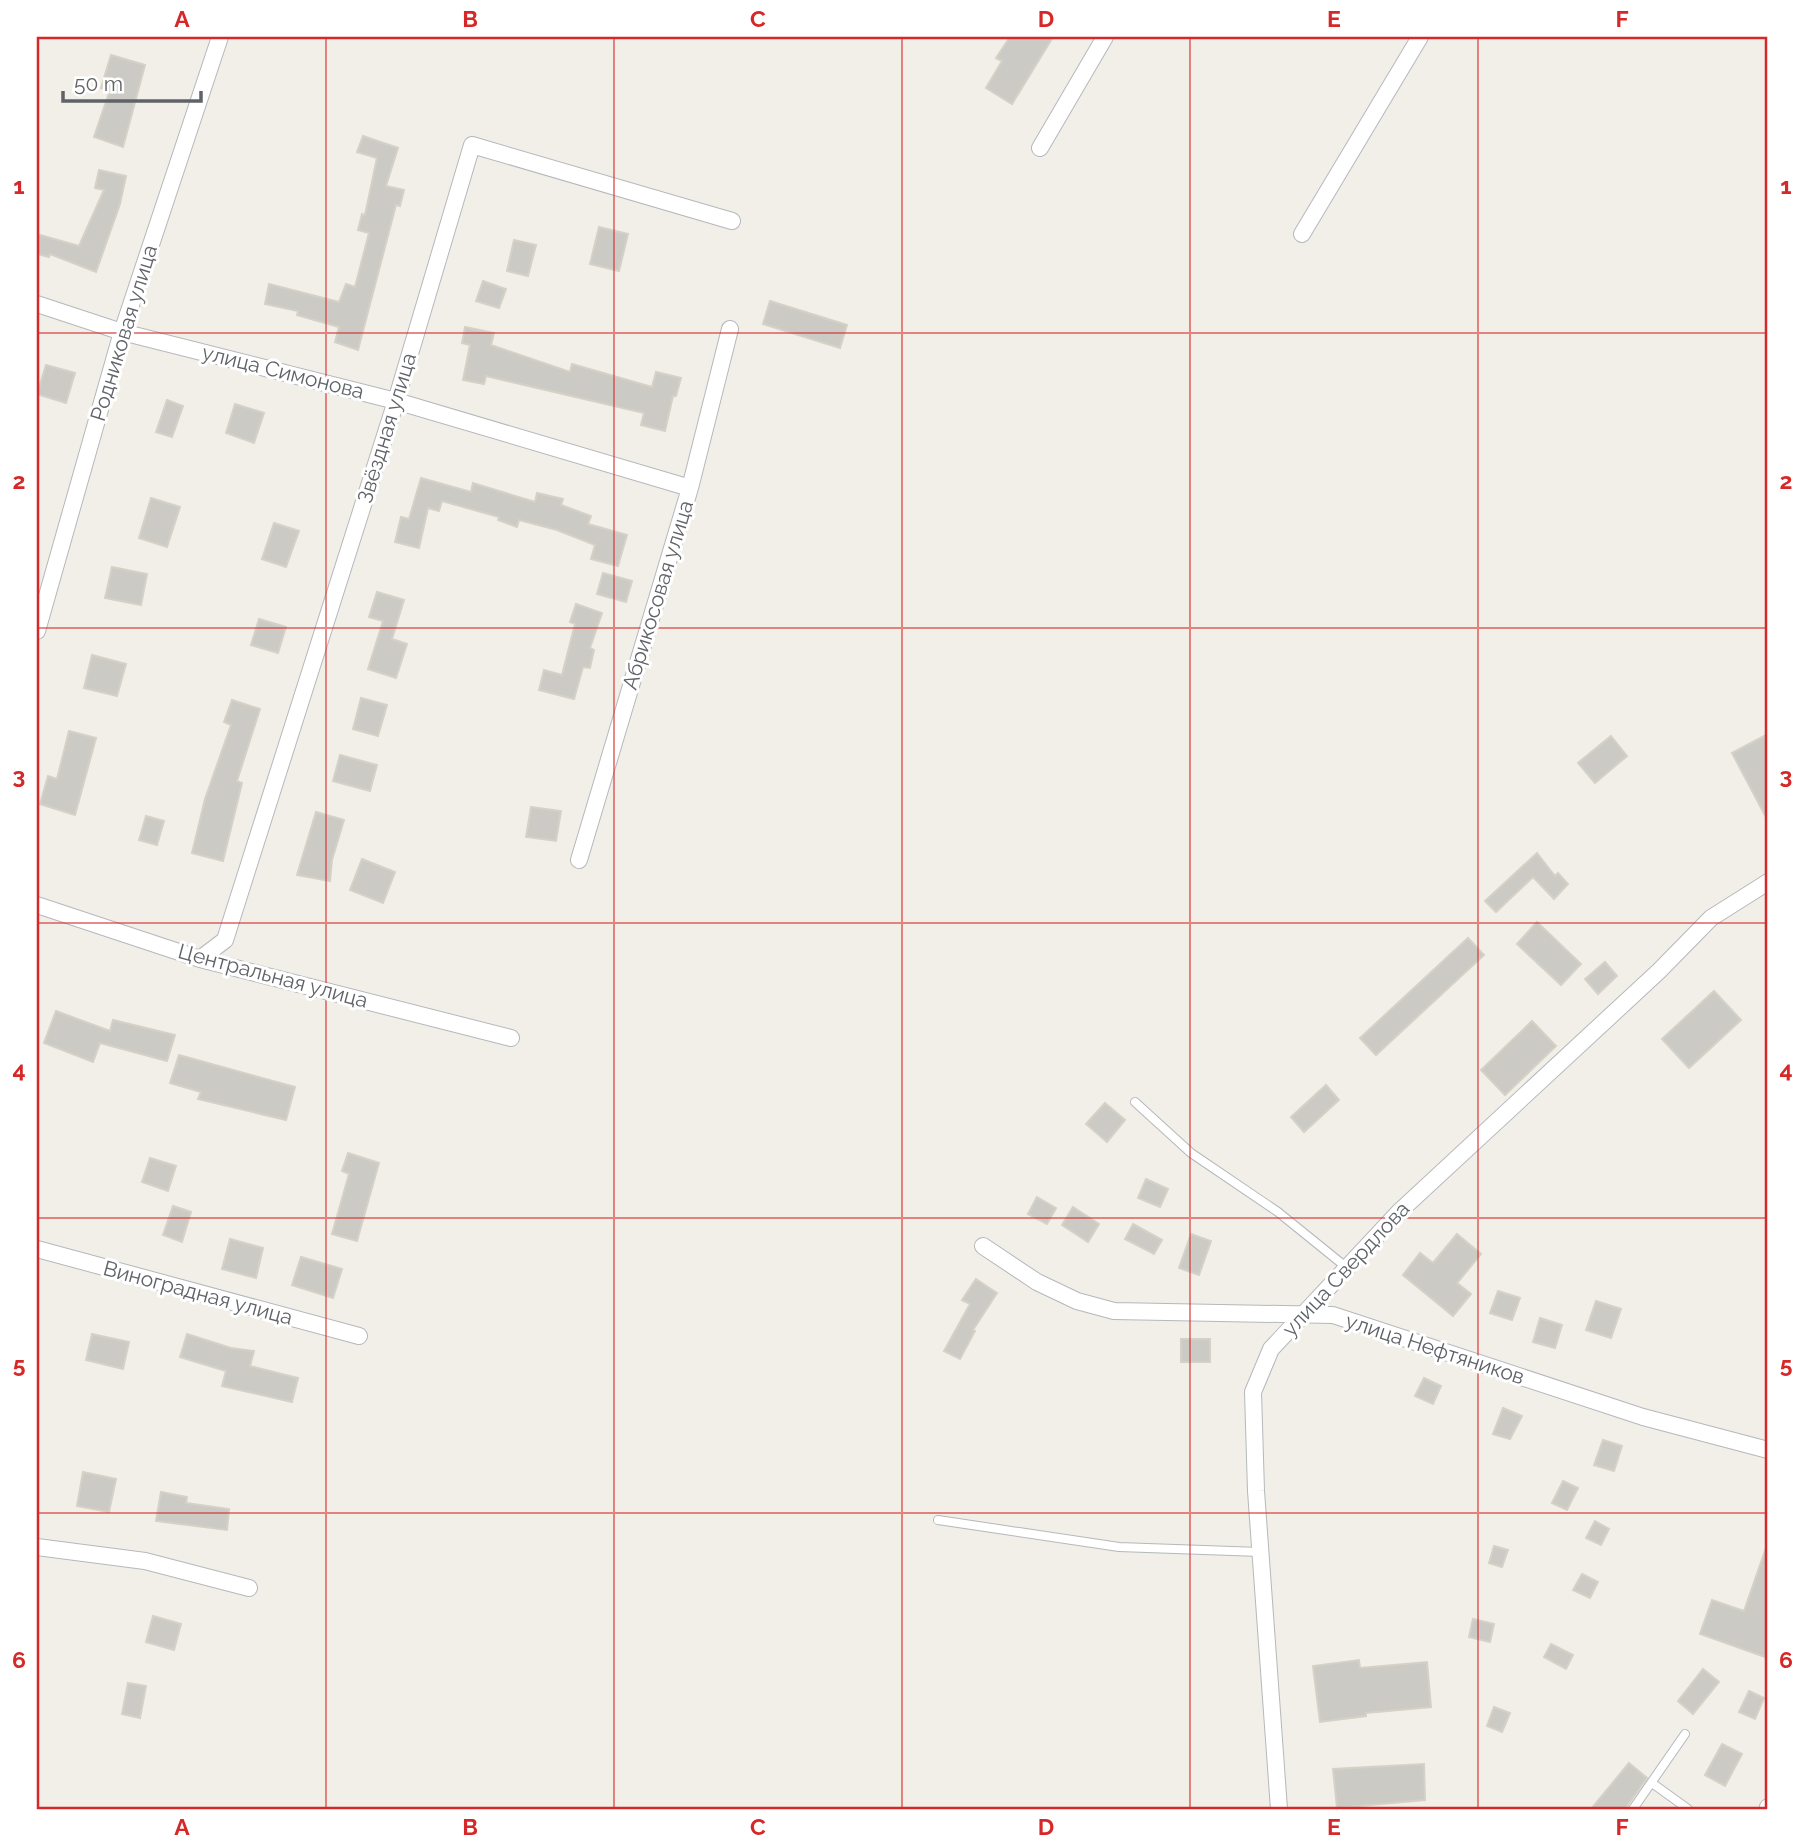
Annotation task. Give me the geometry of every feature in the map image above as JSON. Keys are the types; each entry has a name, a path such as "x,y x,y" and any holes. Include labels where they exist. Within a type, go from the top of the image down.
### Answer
{"street":[{"name":"Родниковая улица","path":"37,631 122,332 220,37"},
{"path":"1040,148 1105,37"},
{"path":"1302,234 1420,37"},
{"name":"Звёздная улица","path":"200,959 225,940 397,401 471,145 732,221"},
{"name":"улица Симонова","path":"37,304 122,332 397,401 690,488"},
{"name":"Абрикосовая улица","path":"579,860 690,488 730,329"},
{"name":"улица Свердлова","path":"1279,1809 1260,1552 1253,1392 1271,1349 1400,1211 1659,971 1711,918 1768,882"},
{"name":"Центральная улица","path":"37,905 200,959 511,1038"},
{"name":"улица Нефтяников","path":"983,1246 1037,1282 1077,1301 1114,1311 1333,1315 1643,1417 1768,1450"},
{"name":"Виноградная улица","path":"37,1250 359,1336"},
{"path":"37,1547 145,1560 249,1588"}],"lane":[{"path":"1135,1102 1191,1153 1278,1212 1346,1267"},
{"path":"938,1520 1119,1547 1260,1552"},
{"path":"1633,1809 1685,1734"},
{"path":"1653,1783 1688,1809"}],"building":[{"path":"1010,37 1053,37 1012,104 986,88 1002,61 996,58"},
{"path":"111,55 145,65 123,147 94,137 110,90 101,88"},
{"path":"363,136 398,148 386,186 404,190 400,206 396,205 358,350 335,342 339,327 297,315 298,311 265,304 269,284 339,302 346,284 355,287 369,233 358,230 362,214 365,215 377,158 357,152"},
{"path":"99,170 126,176 120,204 96,272 50,254 49,257 37,254 37,234 79,246 104,190 95,188"},
{"path":"599,227 628,234 619,271 590,264"},
{"path":"514,240 536,245 528,276 507,271"},
{"path":"483,281 506,289 499,308 476,301"},
{"path":"770,301 847,325 840,348 763,324"},
{"path":"465,327 494,333 491,345 570,372 572,364 652,387 656,372 681,378 676,396 673,396 665,431 641,425 644,413 486,376 484,384 463,380 470,345 462,343"},
{"path":"46,365 75,373 66,403 37,394"},
{"path":"167,400 183,406 172,437 156,432"},
{"path":"235,404 264,413 254,443 226,433"},
{"path":"421,478 471,492 473,483 535,502 537,493 563,499 561,505 591,516 588,524 627,535 618,566 591,559 595,545 557,530 519,520 517,527 498,520 499,517 442,501 439,511 428,508 419,548 395,542 401,517 409,519"},
{"path":"151,498 180,507 167,547 139,538"},
{"path":"274,523 299,531 286,567 262,559"},
{"path":"112,567 147,574 141,605 105,598"},
{"path":"603,573 632,581 626,602 597,594"},
{"path":"377,592 404,600 392,639 407,644 396,678 368,669 383,621 369,617"},
{"path":"576,604 602,613 590,648 594,650 590,668 583,667 574,699 539,690 544,670 562,675 575,624 570,622"},
{"path":"259,619 286,627 278,653 251,645"},
{"path":"92,655 126,664 117,696 84,688"},
{"path":"361,698 387,705 378,736 353,729"},
{"path":"232,700 260,709 237,781 242,783 223,861 192,853 205,799 231,725 224,722"},
{"path":"69,731 96,738 75,815 40,804 48,776 57,779"},
{"path":"1768,734 1768,821 1732,753"},
{"path":"1611,736 1627,756 1595,783 1578,763"},
{"path":"340,755 377,765 370,791 333,781"},
{"path":"531,807 561,811 556,841 526,837"},
{"path":"316,812 344,820 332,860 330,881 297,875"},
{"path":"146,816 164,821 157,845 139,840"},
{"path":"1537,853 1555,876 1558,873 1568,884 1554,899 1533,877 1496,912 1485,901"},
{"path":"362,859 395,872 383,903 350,890"},
{"path":"1537,922 1581,964 1561,985 1517,944"},
{"path":"1468,938 1484,955 1376,1055 1360,1038"},
{"path":"1605,962 1617,976 1598,994 1585,979"},
{"path":"1714,991 1741,1020 1689,1068 1662,1039"},
{"path":"56,1011 110,1031 113,1020 175,1035 167,1061 100,1043 93,1062 44,1043"},
{"path":"1532,1021 1556,1046 1505,1095 1481,1070"},
{"path":"179,1055 295,1087 286,1120 198,1099 201,1092 170,1083"},
{"path":"1326,1085 1339,1100 1304,1132 1291,1117"},
{"path":"1105,1103 1125,1120 1107,1142 1086,1124"},
{"path":"348,1153 379,1163 357,1241 332,1234 349,1174 342,1171"},
{"path":"150,1158 176,1166 168,1191 142,1182"},
{"path":"1146,1179 1168,1189 1160,1207 1138,1198"},
{"path":"1037,1197 1056,1208 1047,1224 1028,1214"},
{"path":"173,1206 191,1212 182,1242 163,1235"},
{"path":"1073,1207 1099,1224 1088,1242 1062,1225"},
{"path":"1133,1224 1162,1240 1154,1254 1125,1239"},
{"path":"1191,1234 1211,1241 1199,1275 1179,1268"},
{"path":"1457,1234 1481,1254 1457,1283 1471,1294 1453,1316 1403,1275 1420,1253 1433,1263"},
{"path":"230,1239 263,1248 256,1278 222,1269"},
{"path":"301,1257 342,1269 333,1298 292,1285"},
{"path":"976,1279 997,1293 973,1330 975,1331 960,1359 944,1351 970,1304 962,1300"},
{"path":"1498,1291 1520,1298 1512,1320 1490,1313"},
{"path":"1596,1301 1621,1309 1611,1338 1586,1330"},
{"path":"1540,1318 1562,1325 1555,1348 1533,1342"},
{"path":"92,1334 129,1342 123,1369 86,1360"},
{"path":"187,1334 231,1348 254,1351 250,1366 298,1378 292,1402 222,1386 226,1371 180,1357"},
{"path":"1181,1339 1210,1339 1210,1362 1181,1362"},
{"path":"1424,1378 1441,1386 1433,1404 1415,1396"},
{"path":"1503,1408 1522,1416 1510,1439 1493,1434"},
{"path":"1603,1440 1622,1446 1614,1471 1594,1465"},
{"path":"83,1472 116,1479 109,1512 77,1506"},
{"path":"1563,1481 1578,1488 1567,1510 1552,1503"},
{"path":"161,1492 187,1497 186,1503 229,1509 227,1530 156,1521"},
{"path":"1595,1521 1609,1529 1601,1545 1586,1538"},
{"path":"1494,1546 1508,1550 1502,1567 1489,1563"},
{"path":"1766,1548 1768,1658 1700,1634 1712,1600 1744,1611"},
{"path":"1582,1574 1598,1582 1590,1598 1573,1590"},
{"path":"153,1616 181,1624 174,1650 146,1642"},
{"path":"1473,1619 1494,1624 1490,1642 1469,1637"},
{"path":"1551,1644 1573,1655 1566,1669 1544,1657"},
{"path":"1359,1660 1360,1668 1427,1662 1431,1707 1366,1713 1366,1716 1320,1722 1313,1666"},
{"path":"1703,1669 1719,1682 1693,1714 1678,1701"},
{"path":"128,1683 146,1686 140,1718 122,1714"},
{"path":"1749,1691 1764,1698 1755,1719 1739,1712"},
{"path":"1494,1707 1510,1713 1502,1732 1487,1726"},
{"path":"1722,1744 1742,1754 1725,1786 1705,1775"},
{"path":"1629,1763 1647,1778 1625,1809 1591,1809"},
{"path":"1424,1764 1425,1800 1337,1808 1333,1769"}]}
